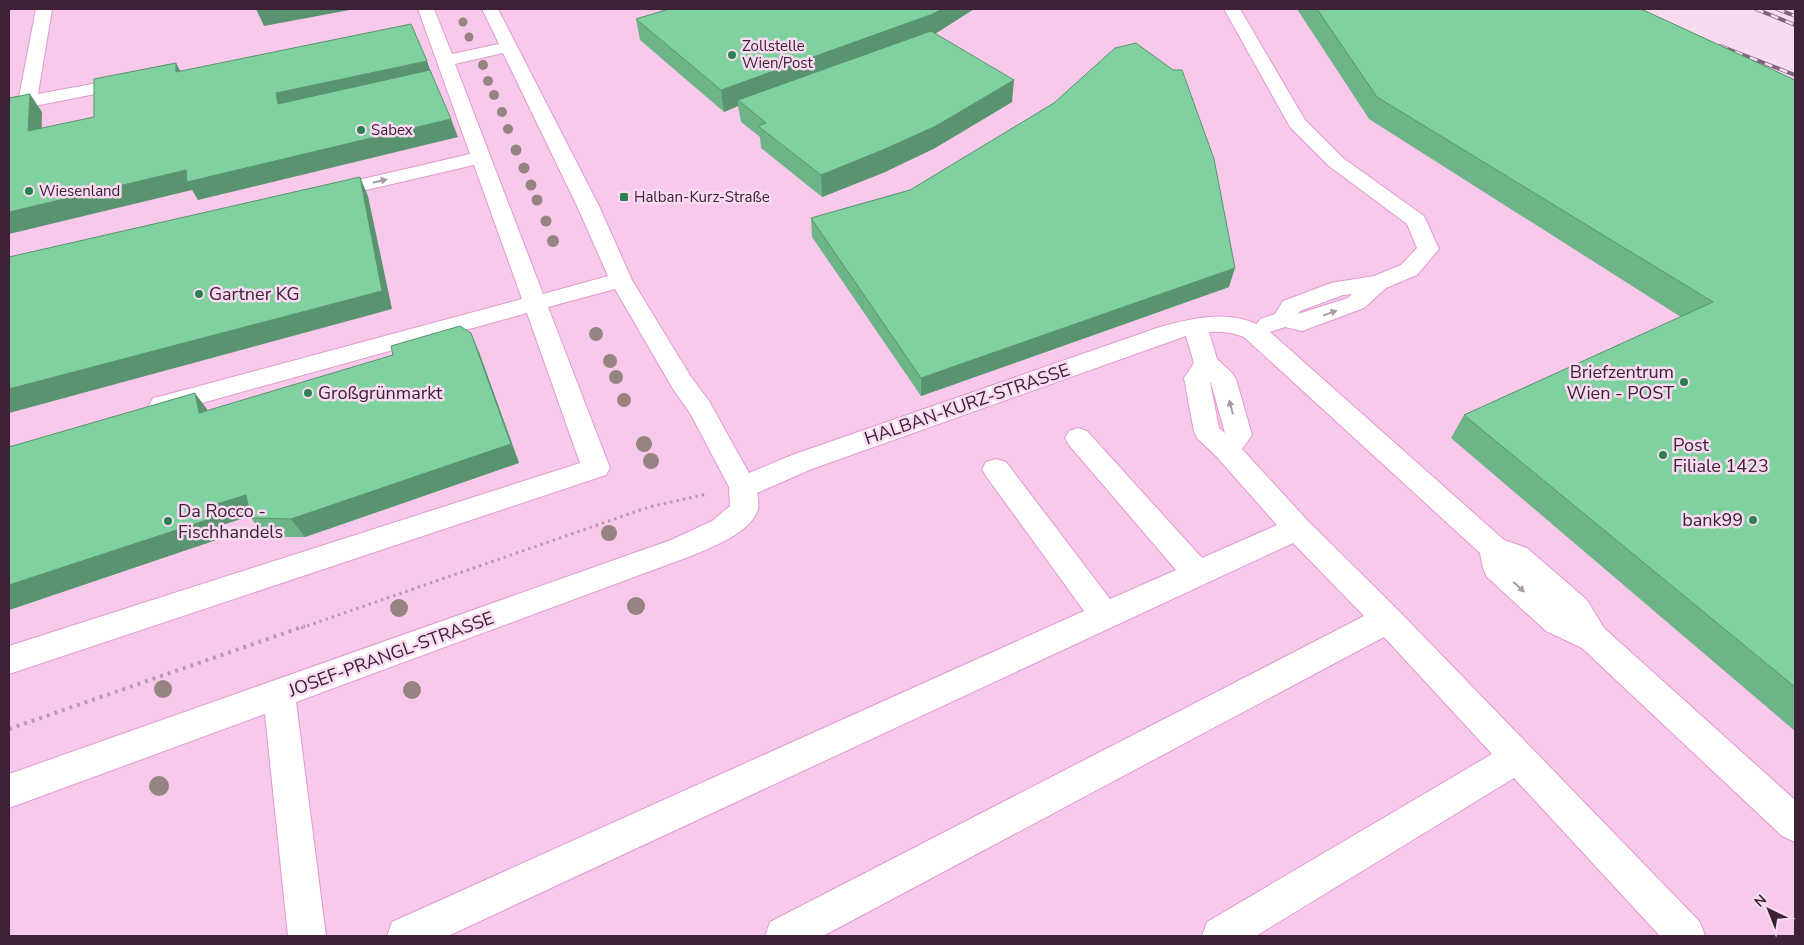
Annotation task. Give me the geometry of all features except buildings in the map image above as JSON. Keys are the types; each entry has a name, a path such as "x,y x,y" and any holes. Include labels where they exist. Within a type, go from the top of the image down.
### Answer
{"street":[{"path":"28,101 44,9"},
{"path":"490,9 588,206 621,280 677,375 700,408 743,486"},
{"path":"1232,9 1298,123 1336,162 1416,221 1428,249 1409,270 1378,283 1356,303 1302,322 1283,319 1253,331 1494,548 1498,568 1557,622 1593,638 1795,824"},
{"path":"9,660 596,468 428,16 412,27"},
{"path":"443,56 508,47"},
{"path":"9,105 143,79"},
{"path":"306,198 481,157"},
{"path":"143,411 621,280"},
{"name":"HALBAN-KURZ-STRASSE","path":"743,486 802,462 1195,326 1228,322 1242,325 1253,331"},
{"path":"1195,326 1206,363 1197,378 1207,432 1226,449 1297,528 1387,620 1686,936"},
{"path":"1078,438 1198,574"},
{"path":"996,470 1105,616"},
{"name":"JOSEF-PRANGL-STRASSE","path":"9,791 681,548 722,529 738,516 744,508 743,486"},
{"path":"406,936 1297,528"},
{"path":"784,936 1387,620"},
{"path":"278,694 306,936"},
{"path":"1221,936 1516,758"}],"path":[{"path":"9,729 649,507 743,486"}],"shaded area":[{"path":"9,9 1627,9 1795,84 1795,936 9,936"}],"railway":[{"path":"1756,9 1795,25"},
{"path":"1777,9 1795,16"},
{"path":"1720,46 1795,75"}],"place":[{"name":"Zollstelle Wien/Post","path":"732,55"},
{"name":"Sabex","path":"361,130"},
{"name":"Wiesenland","path":"29,191"},
{"name":"Halban-Kurz-Straße","path":"624,197"},
{"name":"Gartner KG","path":"199,294"},
{"name":"Briefzentrum Wien - POST","path":"1684,382"},
{"name":"Großgrünmarkt","path":"308,393"},
{"name":"Post Filiale 1423","path":"1663,455"},
{"name":"bank99","path":"1753,520"},
{"name":"Da Rocco - Fischhandels","path":"168,521"}]}
